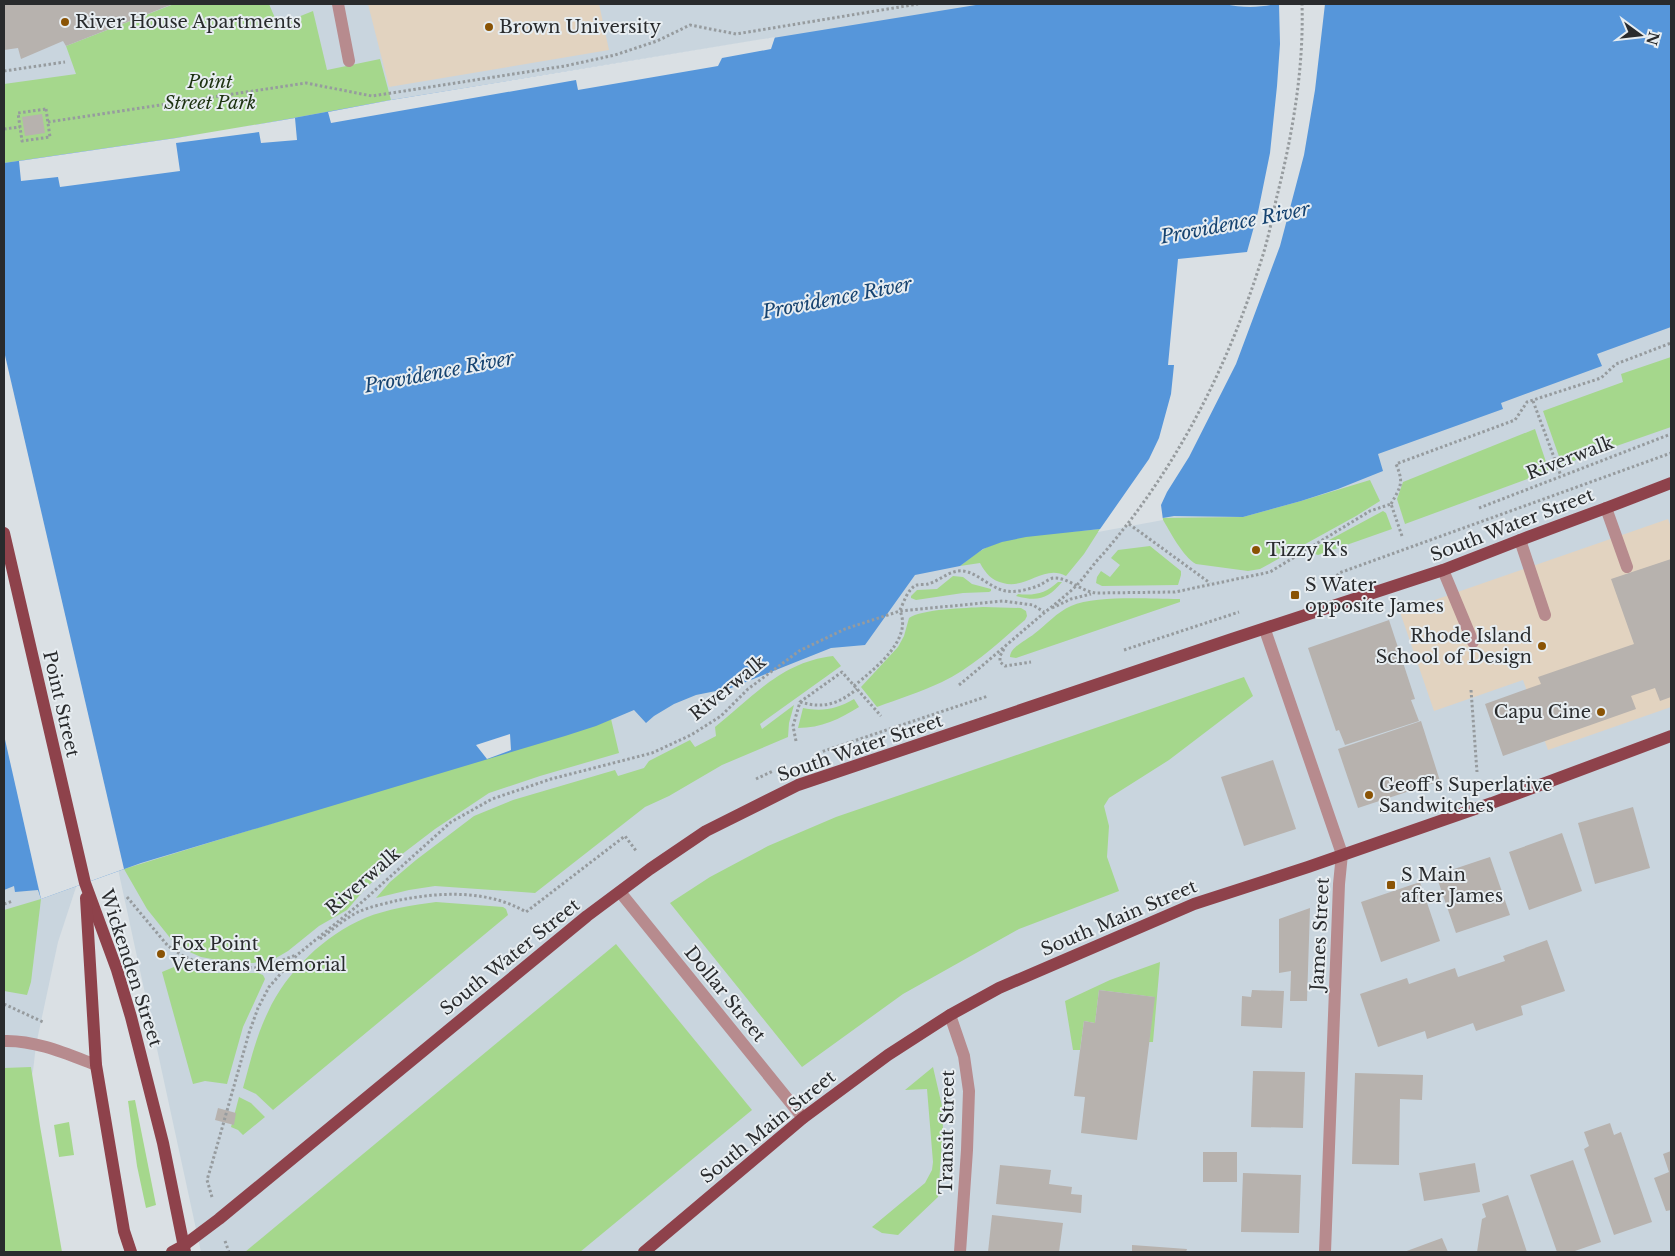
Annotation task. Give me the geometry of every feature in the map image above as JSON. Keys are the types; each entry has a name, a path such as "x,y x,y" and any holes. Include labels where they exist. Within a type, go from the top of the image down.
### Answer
{"main road":[{"name":"South Water Street","path":"180,1250 587,916 650,869 706,831 798,785 1443,570 1671,483"},
{"name":"Point Street","path":"4,533 85,883"},
{"name":"South Main Street","path":"644,1252 803,1118 888,1055 950,1014 999,988 1194,904 1308,867 1492,803 1671,736"},
{"name":"Wickenden Street","path":"85,883 96,1065 124,1231 130,1252"},
{"name":"Wickenden Street","path":"85,883 117,970 131,1016 163,1143 180,1250"}],"street":[{"path":"338,4 349,61"},
{"path":"1606,508 1627,567"},
{"path":"1520,540 1544,615"},
{"path":"1443,570 1473,642"},
{"name":"James Street","path":"1265,630 1342,854 1339,884 1325,1252"},
{"name":"Dollar Street","path":"620,892 803,1118"},
{"name":"Transit Street","path":"950,1014 964,1056 968,1091 967,1150 960,1252"},
{"path":"4,1042 14,1041 52,1048 96,1065"}],"path":[{"path":"48,122 306,83 372,96 565,66 615,56 657,41 690,25 736,34 918,4"},
{"path":"960,685 1075,586 1128,524 1157,485 1183,443 1206,398 1230,350 1260,266 1285,166 1293,122 1300,64 1302,4"},
{"path":"4,72 65,62"},
{"path":"46,109 50,136 22,140 20,127 18,113 46,109"},
{"path":"4,129 20,127"},
{"path":"1402,536 1392,504 1401,486 1401,477 1396,464 1515,420 1527,402 1601,378 1616,364 1671,343"},
{"path":"1533,401 1561,476"},
{"name":"Riverwalk","path":"1478,508 1671,434"},
{"path":"1329,586 1339,574 1671,453"},
{"path":"800,702 818,705 836,703 845,698 899,640 903,622 900,611 909,592 917,584 935,582 947,573 956,571 969,572 978,579 1005,591 1027,590 1052,578 1064,579 1088,592 1096,593 1175,592 1270,572 1370,511 1392,504"},
{"path":"1128,524 1210,584"},
{"path":"1044,612 1071,599 1096,593"},
{"name":"Riverwalk","path":"207,1180 246,1042 258,1008 269,987 296,955 362,902 451,822 492,799 551,780 652,753 691,735 721,716 748,689 798,651 845,629 900,611 1003,600 1033,605 1044,612"},
{"path":"1224,616 1242,611"},
{"path":"1015,638 1003,650 1000,662 1005,666 1031,662"},
{"path":"796,741 794,726 800,702 842,672 881,716"},
{"path":"1471,690 1477,772"},
{"path":"127,897 168,946 183,956 196,962 217,967 261,968 296,955 359,912 408,899 450,894 492,898 513,904 526,912 625,836 637,852"},
{"path":"4,904 13,901"},
{"path":"4,1004 45,1023"},
{"path":"224,1236 229,1252"}],"shaded area":[{"path":"4,4 1671,4 1671,1252 201,1252 4,343"},
{"name":"Brown University","path":"368,4 599,4 609,50 389,87"},
{"name":"Rhode Island School of Design","path":"1668,519 1671,527 1671,707 1548,750 1523,680 1434,711 1400,612"},
{"path":"80,875 58,942 36,1045 33,1071 20,1114 4,1192 4,885"}],"green space":[{"name":"Point Street Park","path":"174,4 269,4 278,25 313,11 327,70 380,59 391,100 217,132 4,163 4,84 76,74 66,46"},
{"path":"1671,357 1671,427 1562,465 1543,411 1623,382 1621,374"},
{"path":"1535,429 1549,471 1405,524 1397,499 1403,482"},
{"path":"1370,480 1380,501 1260,569 1248,571 1196,564 1181,550 1162,518 1243,517"},
{"path":"1383,511 1386,513 1392,529 1318,555 1315,554 1314,549 1318,546"},
{"path":"1100,529 1084,554 1066,576 1050,573 1011,584 999,582 992,578 980,563 960,566 982,550 1008,540"},
{"path":"1150,546 1181,571 1178,585 1102,586 1096,583 1101,571 1110,577 1120,565 1111,558 1118,550"},
{"path":"953,576 963,577 972,584 991,589 991,591 916,600 911,598 917,590 937,589"},
{"path":"1058,582 1062,582 1052,592 1042,598 1030,599 1016,596 1018,594 1030,595 1040,593"},
{"path":"1108,599 1180,599 1180,602 1016,658 1010,657 1016,647 1071,606 1094,600"},
{"path":"983,607 1021,608 1026,611 1027,616 1025,620 975,662 934,686 877,707 861,687 898,647 904,636 909,618 933,611"},
{"path":"833,656 841,666 760,724 762,729 794,705 789,723 788,737 722,765 669,796 645,807 535,893 435,886 376,898 390,882 416,860 474,816 513,800 615,770 618,776 644,768 649,761 690,740 695,747 716,736 715,727 769,682 798,665"},
{"path":"1244,677 1253,696 1169,760 1109,798 1104,806 1109,826 1107,857 1119,891 1019,929 903,994 802,1067 670,903 710,877 768,846 836,817"},
{"path":"854,699 859,707 845,715 822,725 798,728 803,708 829,709"},
{"path":"611,719 619,753 489,793 435,829 397,858 364,890 347,910 319,926 288,951 276,958 253,963 234,963 201,957 185,950 175,944 147,909 124,869"},
{"path":"41,899 31,982 27,995 4,991 4,910"},
{"path":"436,902 503,907 508,915 273,1110 256,1094 243,1088 257,1040 268,1012 285,983 308,956 336,934 365,918 391,910"},
{"path":"616,944 752,1110 580,1252 245,1252"},
{"path":"1160,962 1153,1042 1149,1042 1154,997 1099,990 1095,1023 1084,1021 1080,1050 1073,1050 1065,1001 1110,980"},
{"path":"181,964 201,973 258,973 263,975 265,979 243,1027 227,1084 205,1081 193,1084 162,972"},
{"path":"31,1067 62,1252 4,1252 4,1068"},
{"path":"933,1067 942,1106 943,1128 938,1197 898,1235 882,1233 872,1227 925,1183 932,1170 927,1089 905,1090"},
{"path":"239,1097 251,1103 265,1117 243,1135 231,1127"},
{"path":"135,1100 156,1205 146,1208 137,1166 128,1101"},
{"path":"69,1122 74,1155 59,1157 54,1125"}],"water":[{"name":"Providence River","path":"982,4 1224,4 1250,7 1276,4 1671,4 1671,327 1597,354 1602,366 1501,403 1503,409 1378,454 1383,471 1338,489 1243,517 1174,516 1100,529 1026,537 1002,542 983,549 960,566 915,575 865,645 831,648 731,688 696,695 674,704 646,723 634,710 596,726 565,736 141,863 41,899 38,890 15,892 14,886 4,890 4,163 217,132 391,100"}],"pier":[{"path":"1279,4 1325,4 1315,90 1304,155 1280,246 1236,364 1189,457 1161,505 1163,520 1098,532 1149,459 1159,438 1171,394 1174,365 1168,365 1178,259 1247,252 1258,212 1270,153 1280,44"},
{"path":"775,37 771,49 722,58 718,66 578,90 576,80 331,123 328,112 391,100"},
{"path":"295,118 297,140 261,143 259,132 176,143 180,171 60,187 58,177 21,181 19,161"},
{"path":"4,351 124,869 41,899 4,735"},
{"path":"510,734 511,750 487,759 476,745"}],"building":[{"name":"River House Apartments","path":"4,4 173,4 66,46 63,41 21,59 18,48 4,50"},
{"path":"42,114 45,133 25,136 22,117"},
{"path":"1671,559 1671,697 1660,701 1655,688 1631,696 1636,709 1503,756 1485,704 1541,684 1538,677 1634,644 1611,579"},
{"path":"1389,620 1415,699 1411,700 1419,721 1345,745 1339,730 1336,731 1308,648"},
{"path":"1421,721 1440,781 1358,808 1338,749"},
{"path":"1273,760 1296,829 1244,846 1221,777"},
{"path":"1633,807 1650,868 1595,884 1578,823"},
{"path":"1562,833 1582,891 1529,910 1509,852"},
{"path":"1490,857 1510,915 1456,933 1436,875"},
{"path":"1420,882 1440,941 1381,962 1361,902"},
{"path":"1310,908 1307,1001 1290,1001 1291,971 1279,973 1279,919"},
{"path":"1547,940 1565,991 1521,1006 1523,1015 1476,1031 1473,1023 1427,1039 1425,1031 1378,1047 1360,994 1407,978 1409,984 1455,968 1458,977 1505,961 1503,956"},
{"path":"1099,990 1155,997 1137,1140 1081,1133 1085,1097 1074,1096 1084,1021 1095,1023"},
{"path":"1252,990 1284,991 1282,1028 1241,1026 1242,996 1251,997"},
{"path":"1253,1071 1305,1072 1303,1128 1251,1127"},
{"path":"1355,1073 1423,1075 1422,1100 1400,1099 1399,1165 1352,1164"},
{"path":"218,1108 236,1113 234,1125 215,1120"},
{"path":"1610,1123 1614,1135 1621,1132 1652,1222 1614,1235 1584,1149 1589,1146 1584,1132"},
{"path":"1671,1151 1671,1210 1666,1211 1654,1178 1669,1172 1663,1154"},
{"path":"1203,1152 1237,1152 1237,1182 1203,1182"},
{"path":"1573,1160 1601,1242 1572,1252 1557,1252 1530,1175"},
{"path":"1475,1163 1480,1192 1424,1201 1419,1173"},
{"path":"1000,1165 1051,1170 1049,1184 1072,1187 1071,1194 1082,1195 1081,1213 996,1204"},
{"path":"1243,1173 1301,1175 1299,1233 1241,1232"},
{"path":"1508,1195 1527,1252 1477,1252 1482,1219 1486,1217 1482,1204"},
{"path":"992,1215 1063,1223 1059,1252 988,1252"},
{"path":"1442,1238 1448,1252 1404,1252"},
{"path":"1132,1245 1187,1249 1186,1252 1132,1252"}],"place":[{"name":"River House Apartments","path":"65,22"},
{"name":"Brown University","path":"489,27"},
{"name":"Tizzy K's","path":"1256,550"},
{"name":"S Water opposite James","path":"1295,595"},
{"name":"Rhode Island School of Design","path":"1542,646"},
{"name":"Capu Cine","path":"1601,712"},
{"name":"Geoff's Superlative Sandwitches","path":"1369,795"},
{"name":"S Main after James","path":"1391,885"},
{"name":"Fox Point Veterans Memorial","path":"161,954"}]}
